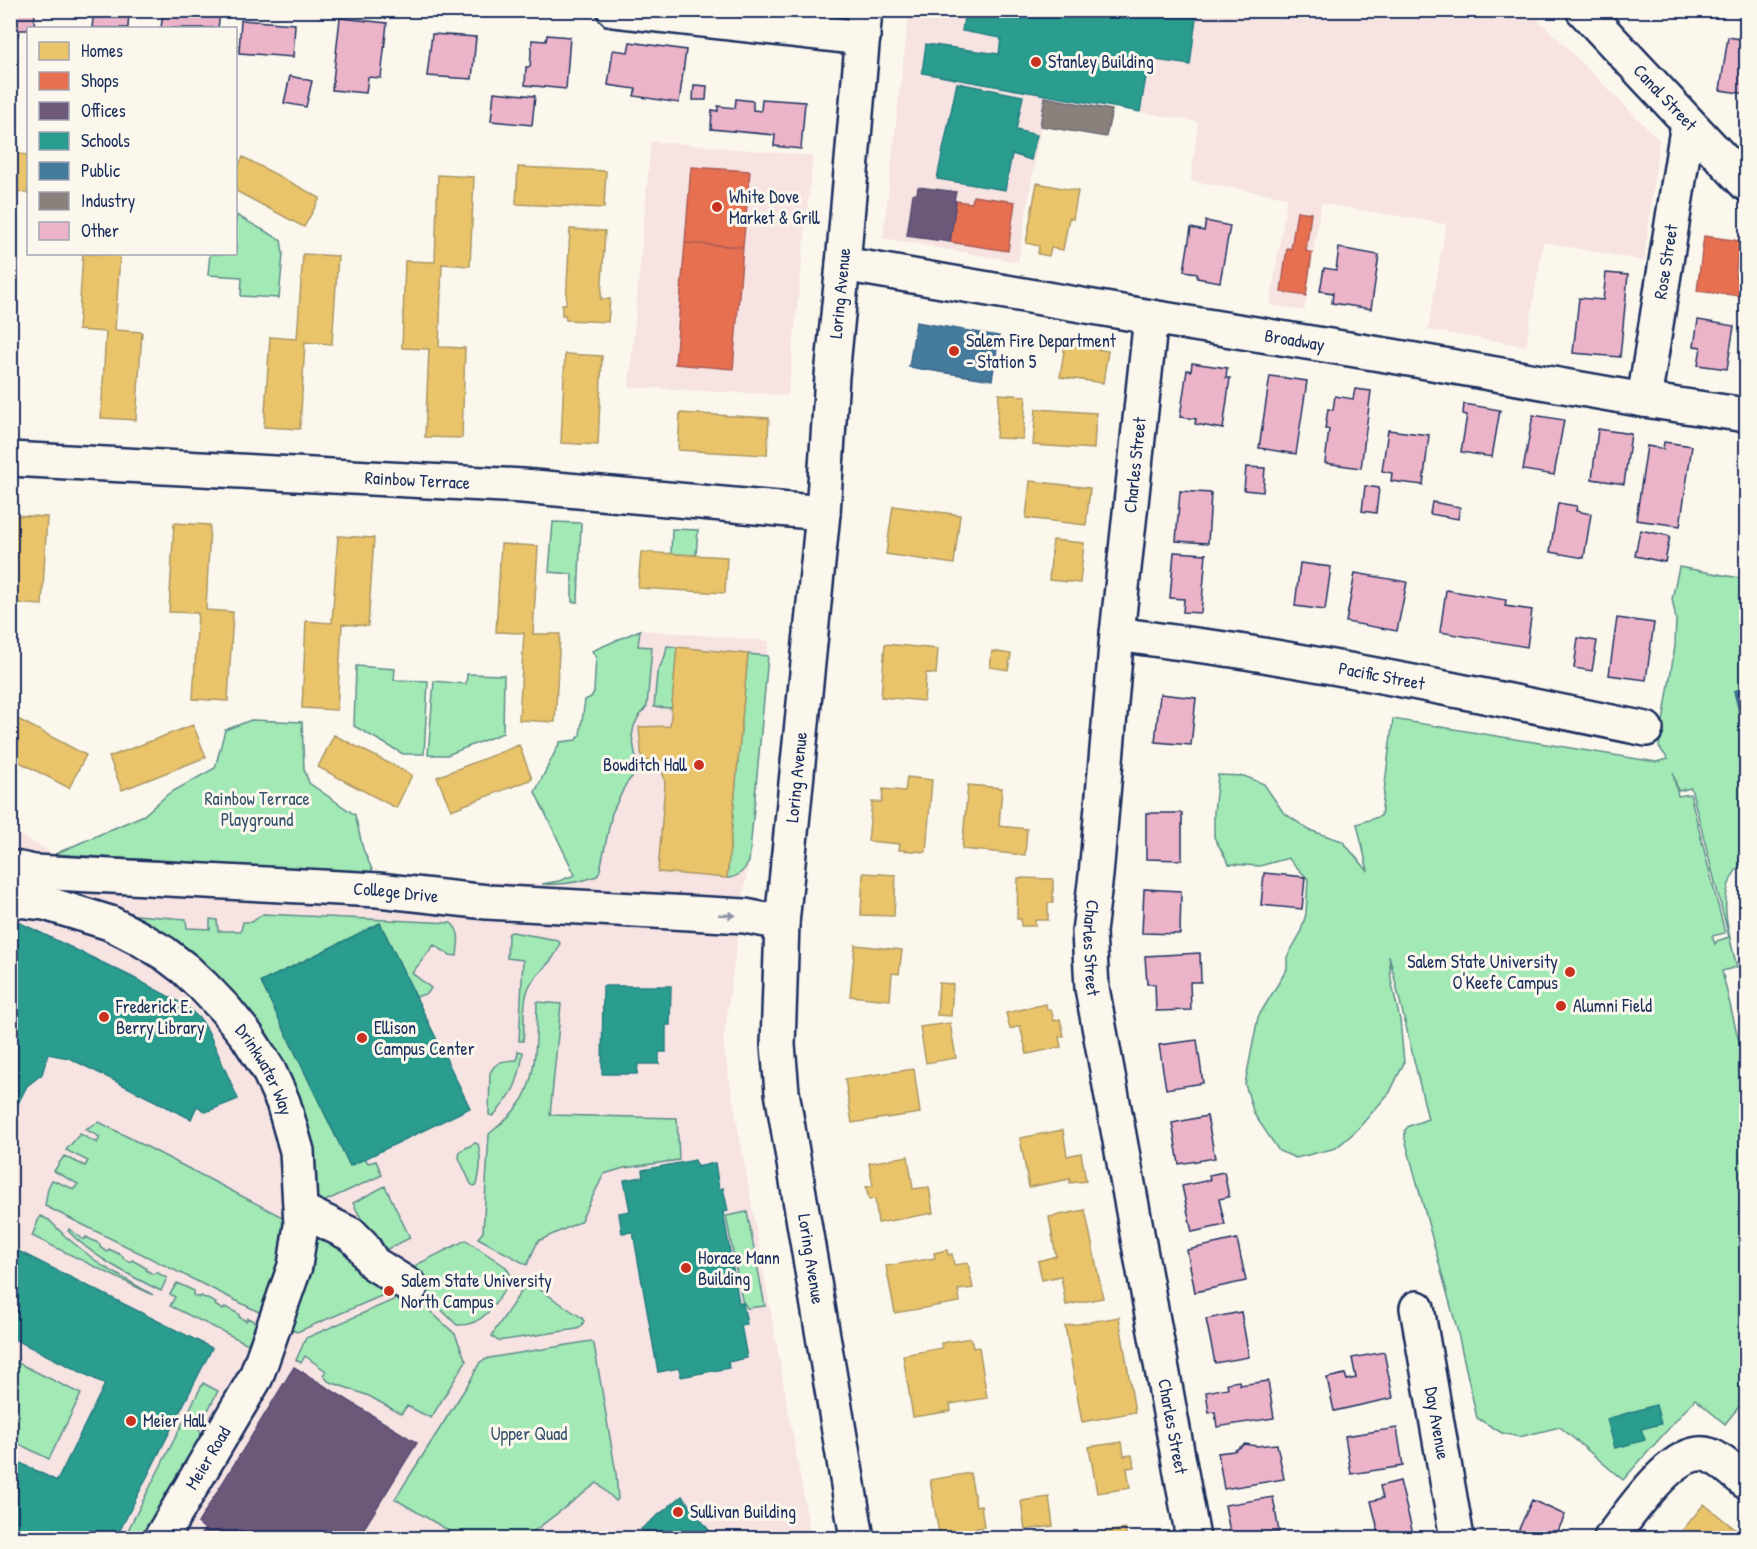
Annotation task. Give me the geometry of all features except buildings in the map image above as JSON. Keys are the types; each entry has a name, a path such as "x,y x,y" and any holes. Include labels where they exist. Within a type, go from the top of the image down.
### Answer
{"main road":[{"path":"614,10 864,24"},
{"name":"Canal Street","path":"1583,10 1746,184"},
{"name":"Loring Avenue","path":"857,1539 782,1092 778,1045 782,923 823,513 832,376 864,24"},
{"name":"Rose Street","path":"1644,400 1688,123"},
{"name":"Broadway","path":"843,264 1644,400 1746,415"},
{"name":"Charles Street","path":"1151,317 1117,634 1089,932 1092,988 1193,1539"},
{"name":"Rainbow Terrace","path":"10,459 523,486 823,513"},
{"name":"Pacific Street","path":"1117,634 1239,651 1646,729"},
{"name":"College Drive","path":"10,867 34,872 378,890 487,902 745,916 782,923"},
{"name":"Drinkwater Way","path":"10,899 45,903 110,923 164,953 204,987 247,1036 268,1070 283,1102 297,1151 301,1226 295,1266 256,1377"},
{"path":"301,1210 352,1235 374,1263 411,1287"},
{"name":"Day Avenue","path":"1417,1308 1457,1539"},
{"name":"Meier Road","path":"161,1539 256,1377"},
{"path":"1611,1539 1664,1472 1694,1454 1709,1455 1746,1482"}],"shaded area":[{"path":"909,11 1530,11 1659,140 1644,261 1543,242 1526,346 1428,330 1446,224 1321,203 1304,311 1270,305 1287,197 1191,181 1198,122 1046,95 1018,262 883,238"},
{"path":"651,141 813,156 788,395 629,387"},
{"name":"Salem State University North Campus","path":"640,630 769,641 749,855 723,1043 811,1538 11,1538 10,829 55,855 529,884 554,883 569,879 575,875 631,710"}],"green space":[{"path":"237,216 281,240 283,254 279,298 241,296 242,277 208,275 210,255 237,255"},
{"path":"553,522 581,523 578,602 572,602 572,574 549,572"},
{"path":"672,529 698,530 696,555 671,554"},
{"name":"Salem State University O'Keefe Campus","path":"1679,567 1745,579 1746,570 1746,688 1734,691 1746,738 1746,860 1729,883 1726,896 1727,925 1737,967 1722,971 1738,1038 1746,1037 1746,1398 1725,1424 1695,1399 1623,1480 1560,1427 1519,1437 1502,1433 1477,1418 1457,1329 1405,1139 1405,1130 1409,1126 1428,1119 1389,955 1391,980 1400,1020 1404,1063 1390,1092 1356,1131 1336,1148 1296,1158 1279,1151 1254,1114 1245,1084 1258,1017 1287,969 1287,957 1300,934 1306,914 1308,879 1288,858 1260,866 1229,864 1214,837 1214,812 1218,775 1244,776 1264,784 1283,812 1309,830 1342,841 1368,871 1357,824 1381,816 1393,719 1656,762 1668,759 1659,747 1675,646 1676,619 1672,599","holes":["1673,773 1678,791 1691,788 1729,937 1715,944 1712,936 1725,933 1690,794 1678,796"]},
{"path":"640,630 638,646 652,647 647,706 634,726 632,736 638,770 626,784 612,813 600,870 597,876 583,880 563,884 542,884 575,875 535,792 560,742 576,740 580,735 585,700 594,692 596,656 592,651"},
{"path":"667,646 677,647 672,708 654,707 657,673"},
{"path":"748,654 768,656 749,862 740,873 727,878"},
{"path":"356,666 395,669 394,680 428,681 424,754 403,754 354,726"},
{"path":"467,674 504,675 503,733 447,755 428,755 434,681 466,684"},
{"name":"Rainbow Terrace Playground","path":"251,720 302,722 304,769 309,783 355,815 363,849 374,874 55,854 144,815 168,794 215,768 225,730"},
{"path":"124,914 186,919 187,928 210,929 210,919 217,920 218,931 241,931 243,922 252,922 263,914 451,923 458,934 457,956 450,955 434,945 412,973 431,988 428,993 416,997 380,923 261,982 350,1165 365,1158 368,1163 376,1161 382,1175 323,1202 314,1196 299,1113"},
{"path":"512,932 557,940 560,943 554,956 535,977 528,989 524,1008 523,1041 519,1041 523,960 507,958 508,936"},
{"path":"537,1002 561,1004 550,1115 677,1118 679,1160 624,1168 604,1174 580,1222 538,1241 527,1265 478,1238 483,1232 489,1134 515,1110 527,1090 534,1065"},
{"path":"518,1051 523,1052 520,1072 511,1094 493,1116 489,1115 490,1073 498,1063 517,1060"},
{"path":"99,1122 286,1219 284,1251 266,1304 259,1312 45,1206 52,1180 74,1189 78,1184 54,1171 64,1156 85,1166 88,1161 66,1150 80,1134 97,1143 100,1137 85,1129"},
{"path":"475,1143 478,1144 480,1164 477,1185 474,1186 459,1158 460,1151"},
{"path":"385,1186 410,1238 379,1253 353,1203"},
{"path":"747,1212 765,1306 747,1308 742,1300 726,1216"},
{"path":"40,1216 49,1220 101,1265 153,1295 32,1236"},
{"path":"69,1229 84,1240 86,1237 100,1244 100,1247 107,1252 109,1249 153,1274 156,1272 167,1278 161,1291 100,1257 68,1231"},
{"path":"314,1233 354,1250 393,1291 297,1332 289,1328"},
{"path":"466,1240 506,1267 512,1277 497,1302 484,1316 467,1324 457,1325 416,1285 420,1281 412,1267"},
{"path":"177,1283 194,1291 193,1295 216,1303 215,1305 223,1310 225,1307 239,1314 239,1317 246,1321 248,1318 257,1323 248,1344 170,1306 175,1297 170,1294"},
{"path":"527,1285 533,1285 582,1318 584,1321 581,1327 498,1341 492,1336 494,1332"},
{"path":"407,1294 419,1301 455,1334 466,1361 431,1418 407,1406 401,1414 369,1396 328,1381 323,1375 326,1371 305,1356 301,1363 296,1360 306,1338"},
{"name":"Upper Quad","path":"591,1341 594,1344 616,1473 618,1499 616,1501 597,1483 525,1538 461,1538 395,1499 480,1362 489,1358"},
{"path":"10,1359 81,1394 49,1459 11,1440"},
{"path":"203,1383 218,1391 199,1430 206,1438 143,1538 124,1538"}],"place":[{"name":"Stanley Building","path":"1036,62"},
{"name":"White Dove Market & Grill","path":"717,207"},
{"name":"Salem Fire Department - Station 5","path":"954,351"},
{"name":"Bowditch Hall","path":"699,765"},
{"name":"Salem State University O'Keefe Campus","path":"1570,972"},
{"name":"Alumni Field","path":"1561,1006"},
{"name":"Frederick E. Berry Library","path":"104,1017"},
{"name":"Ellison Campus Center","path":"362,1038"},
{"name":"Horace Mann Building","path":"686,1268"},
{"name":"Salem State University North Campus","path":"389,1291"},
{"name":"Meier Hall","path":"131,1421"},
{"name":"Sullivan Building","path":"678,1512"}]}
